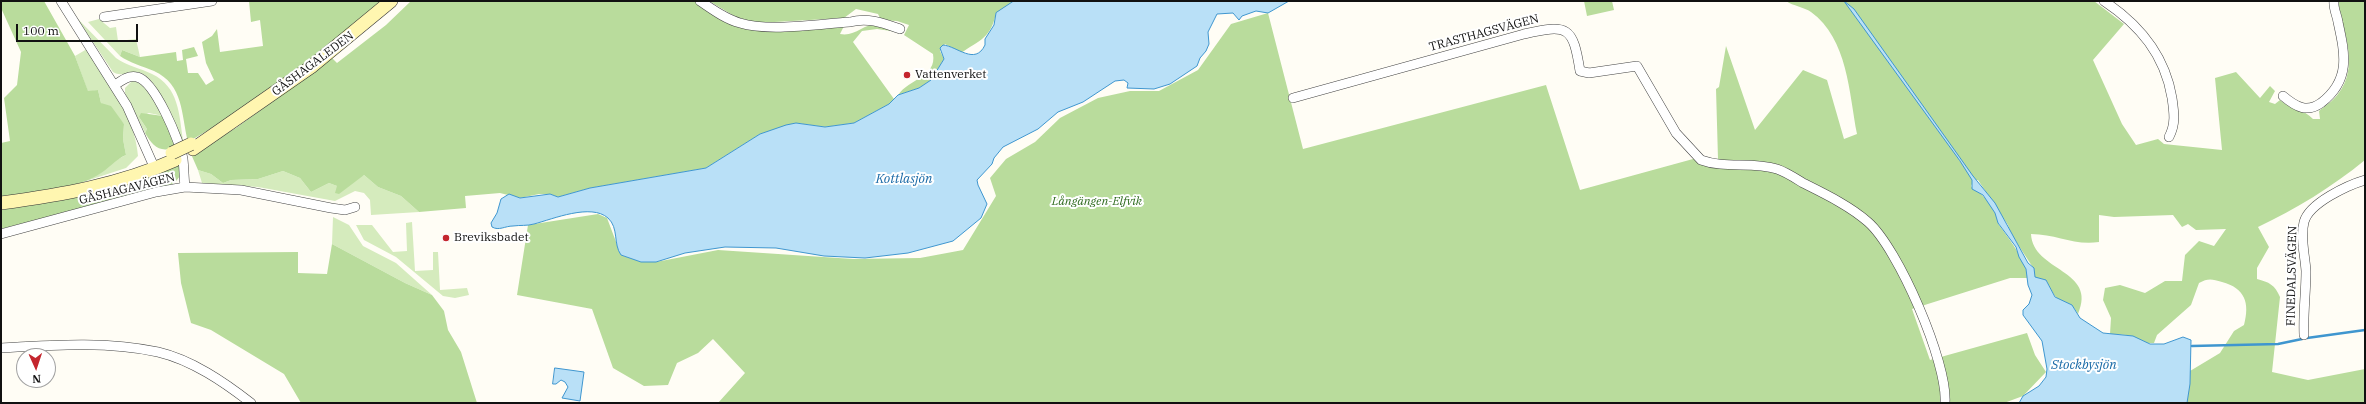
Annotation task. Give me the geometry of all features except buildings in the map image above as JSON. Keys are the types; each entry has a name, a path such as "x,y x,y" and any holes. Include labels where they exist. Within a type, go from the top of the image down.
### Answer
{"main road":[{"name":"GÅSHAGALEDEN","path":"1,203 100,187 173,156 232,124 342,43 390,1"}],"street":[{"path":"61,1 127,106 153,165"},
{"path":"104,17 212,1"},
{"path":"700,1 727,17 748,25 763,27 850,22 861,19 874,20 900,29"},
{"path":"2104,1 2122,13 2144,34 2160,57 2170,82 2174,110 2174,127 2169,137"},
{"path":"2283,96 2302,108 2313,109 2328,97 2342,77 2346,62 2334,1"},
{"name":"TRASTHAGSVÄGEN","path":"1293,98 1524,34 1551,28 1563,29 1573,39 1580,72 1589,73 1637,66 1676,133 1702,160 1778,169 1839,202 1868,221 1884,239 1907,282 1935,352 1946,392 1945,403"},
{"path":"115,85 128,77 137,77 142,78 151,89 167,117 178,145 182,158 185,187"},
{"name":"FINEDALSVÄGEN","path":"2304,335 2306,275 2303,232 2305,220 2313,209 2322,202 2352,184 2365,180"},
{"name":"GÅSHAGAVÄGEN","path":"1,234 156,192 185,187 242,190 331,208 344,210 356,208"},
{"path":"1,348 73,344 129,347 159,352 181,360 212,376 251,403"}],"green space":[{"path":"1,1 44,1 75,56 88,91 98,90 101,103 111,106 124,124 123,139 126,155 118,159 98,175 64,188 38,193 1,196 1,143 10,141 4,98 17,85 21,52 1,8"},
{"path":"249,1 382,1 312,58 264,94 214,127 188,142 180,101 171,84 164,77 154,71 132,63 120,56 122,50 140,57 176,52 177,61 183,60 182,50 194,47 198,56 186,59 188,73 198,73 206,85 214,80 206,63 202,42 212,36 217,29 220,52 263,46 260,20 251,22"},
{"path":"411,1 694,1 739,26 844,26 840,34 850,34 867,26 877,24 882,25 898,32 877,29 862,31 853,42 894,99 889,104 854,123 825,127 796,123 760,134 706,168 590,188 558,197 550,194 539,194 520,198 500,193 465,196 466,208 419,212 401,196 378,187 364,175 339,194 335,193 337,186 329,183 311,192 300,178 283,171 258,179 231,180 223,183 211,174 198,170 191,154 236,128 332,58 337,63 386,25"},
{"path":"709,1 1014,1 996,13 991,28 984,38 961,53 945,44 940,51 944,59 931,80 919,88 898,95 909,85 927,73 933,62 933,54 904,35 909,25 897,21 881,20 878,14 856,9 844,18 757,23 736,17"},
{"path":"1584,1 1612,1 1614,10 1587,16"},
{"name":"Långängen-Elfvik","path":"1786,1 2094,1 2124,24 2093,60 2122,124 2136,145 2158,139 2164,144 2222,150 2215,78 2236,72 2260,98 2270,86 2275,91 2269,102 2275,104 2280,100 2305,113 2313,119 2320,119 2319,111 2338,94 2345,83 2348,72 2348,49 2338,1 2365,1 2365,160 2313,197 2258,227 2269,247 2257,268 2257,279 2265,281 2271,285 2280,297 2272,372 2308,380 2365,369 2365,403 2187,403 2190,371 2220,353 2234,331 2244,325 2246,317 2246,303 2241,292 2230,285 2215,280 2205,280 2199,283 2191,305 2157,335 2154,343 2146,343 2127,335 2110,334 2111,318 2103,300 2105,288 2120,285 2145,293 2165,281 2182,281 2185,255 2199,241 2214,246 2226,229 2196,230 2188,224 2182,227 2173,215 2114,217 2099,215 2099,242 2081,242 2031,234 2034,247 2042,256 2063,271 2079,288 2082,299 2078,314 2071,306 2056,297 2044,279 2040,280 2035,277 2032,266 2011,234 2008,225 1978,180 1974,180 1971,186 1981,193 1996,214 1999,225 2025,265 2027,278 2010,278 1912,309 1930,360 2027,333 2035,355 2046,372 2023,396 2004,403 718,403 745,373 713,339 698,353 677,363 668,385 644,386 613,368 592,309 517,295 528,225 598,214 607,218 621,255 642,262 656,262 718,250 853,259 920,258 963,250 996,196 990,178 1006,159 1035,142 1060,118 1098,98 1130,91 1159,91 1198,70 1231,24 1268,13 1303,149 1546,85 1580,190 1693,159 1718,159 1716,89 1719,87 1726,46 1755,130 1803,70 1827,80 1844,139 1857,134 1849,84 1840,52 1833,37 1823,23 1811,12"},
{"path":"77,18 116,58 152,74 168,86 173,94 179,111 183,140 181,141 160,94 149,78 143,74 135,72 116,74 113,72"},
{"path":"99,19 110,28 116,27 118,41 136,39 140,57 122,50 120,56 88,22"},
{"path":"87,49 112,86 126,113 136,141 138,156 126,168 74,185 99,174 114,161 126,155 123,139 124,124 101,103 98,90 88,92 75,56"},
{"path":"132,81 142,85 147,90 163,116 149,113 139,117 147,129 145,133 125,93 125,88"},
{"path":"141,113 163,116 175,147 170,149 161,149 154,145 145,133 147,129 139,117"},
{"path":"178,162 181,170 179,177 175,182 168,186 1,229 1,210 106,192 136,182"},
{"path":"198,170 211,174 223,183 231,180 258,179 283,171 300,178 311,192 329,183 337,186 364,175 378,187 401,196 419,212 371,215 370,200 364,193 355,191 335,201 258,187 202,183"},
{"path":"333,217 349,225 363,246 396,263 432,295 405,283 332,244"},
{"path":"412,222 415,271 433,270 433,252 438,252 440,290 467,288 469,295 455,298 443,296 396,257 364,240 356,225 372,225 393,252 407,251 406,223"},
{"path":"332,244 405,283 432,295 444,311 448,330 461,352 477,403 301,403 284,374 211,330 191,323 181,283 178,253 298,252 298,273 327,274"}],"water":[{"name":"Kottlasjön","path":"1014,1 1289,1 1268,13 1256,11 1242,16 1239,20 1233,13 1217,14 1208,32 1209,44 1197,66 1170,84 1154,89 1127,88 1128,83 1124,80 1115,81 1083,102 1058,112 1038,129 1003,147 994,158 992,164 977,180 987,204 981,218 953,241 908,253 865,258 824,256 776,248 725,247 685,253 656,262 641,262 621,255 617,246 614,226 608,218 601,214 582,212 561,216 531,225 500,228 492,227 491,223 497,213 501,199 509,194 520,198 550,194 558,197 590,188 706,168 760,134 786,125 796,123 825,127 854,123 889,104 898,95 919,88 931,80 944,59 940,48 943,45 971,54 976,54 981,51 985,45 985,39 994,25 996,13"},
{"name":"Stockbysjön","path":"1844,1 1854,9 1973,176 1995,203 2028,263 2034,268 2035,277 2046,280 2055,297 2072,305 2080,318 2103,333 2133,336 2150,344 2164,344 2183,337 2191,340 2190,384 2187,403 2019,403 2023,396 2039,386 2046,377 2047,369 2042,341 2023,315 2023,310 2029,304 2032,295 2028,285 2026,269 2019,257 2016,247 1998,223 1995,213 1983,195 1972,189 1972,180 1960,161"},
{"path":"555,368 584,372 580,401 562,398 568,387 565,382 561,380 556,384 553,384"}],"waterway":[{"path":"2307,338 2365,330"},
{"path":"2192,346 2278,344 2302,339"}],"place":[{"name":"Vattenverket","path":"907,75"},
{"name":"Breviksbadet","path":"446,238"}]}
